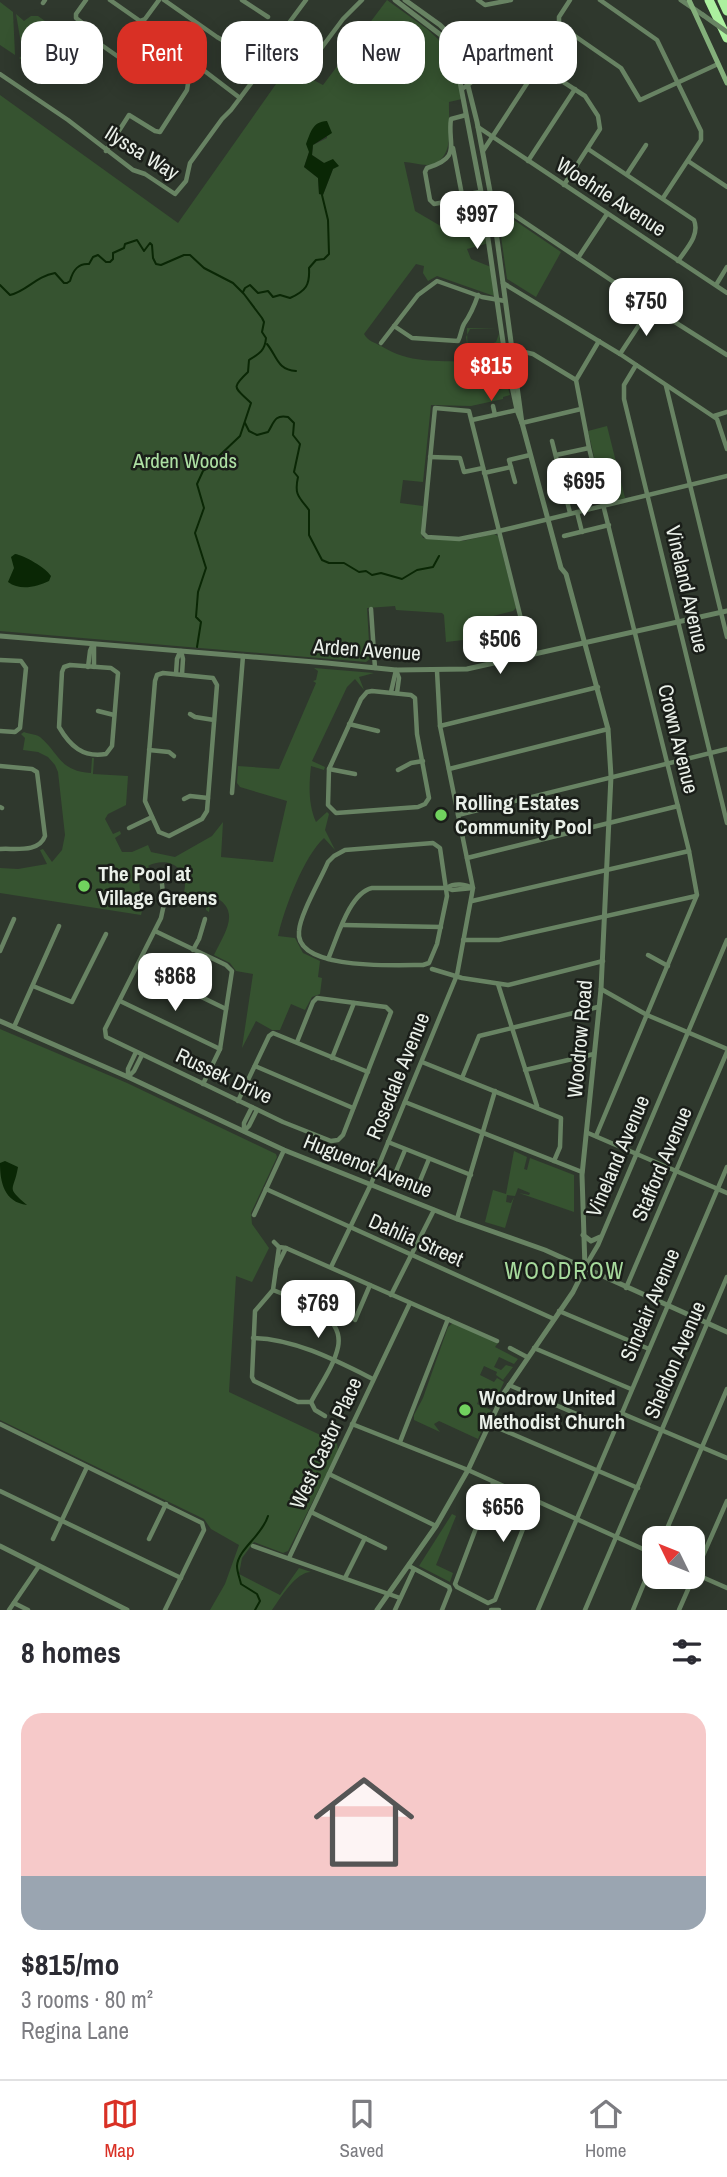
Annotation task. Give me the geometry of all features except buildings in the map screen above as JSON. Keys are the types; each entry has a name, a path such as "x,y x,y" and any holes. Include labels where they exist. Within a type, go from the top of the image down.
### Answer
{"highway":[{"path":"709,0 727,35"},
{"path":"723,0 727,8"}],"main road":[{"path":"689,0 727,83"}],"street":[{"path":"86,0 76,18 94,32 100,44 117,56"},
{"path":"110,0 140,21 162,0 221,38"},
{"path":"242,0 268,17"},
{"name":"Ilyssa Way","path":"290,21 306,0"},
{"path":"323,46 343,19 362,0"},
{"name":"Woodrow Road","path":"395,0 446,39 455,56 481,195 504,349 522,422"},
{"name":"Woodrow Road","path":"405,0 440,25 453,38 459,50 478,127 492,202 522,422 608,729 611,776 603,961 588,1133 582,1172 585,1268"},
{"path":"478,0 485,5 512,0"},
{"path":"570,0 557,23 621,68 640,100 718,64"},
{"path":"600,0 657,40 702,133 701,140 688,162 663,198"},
{"path":"681,0 727,35"},
{"path":"254,8 258,2"},
{"path":"207,73 240,98"},
{"name":"Ilyssa Way","path":"0,74 70,121 132,170 145,174 176,194 184,183 190,163 250,84"},
{"path":"106,151 130,115 160,132 187,90 188,84"},
{"path":"483,151 526,84"},
{"path":"564,185 599,132 600,123 590,102 568,84"},
{"path":"462,89 468,85"},
{"path":"528,161 575,89"},
{"path":"463,195 450,120 466,115"},
{"name":"Woehrle Avenue","path":"478,127 727,293"},
{"path":"627,174 646,145"},
{"path":"453,147 442,162 425,170 430,200 436,204 463,195 481,195 651,307 726,352"},
{"path":"588,149 690,216 696,223 695,235 678,261"},
{"path":"688,162 727,187"},
{"path":"578,258 607,214"},
{"path":"716,285 727,267"},
{"path":"381,343 418,295 437,281 505,301"},
{"path":"503,283 620,354 713,416 720,424 727,449"},
{"path":"394,326 412,338 458,341 478,295"},
{"path":"620,354 651,307"},
{"path":"504,349 533,354 576,380 599,341"},
{"name":"Vineland Avenue","path":"636,365 624,385 623,394 727,822"},
{"name":"Crown Avenue","path":"576,380 589,448 689,851 697,895"},
{"path":"666,386 724,611 727,637"},
{"path":"493,406 495,415"},
{"path":"530,655 499,531 484,471 471,421 469,411 435,408 424,536 459,539 499,531 727,476"},
{"path":"522,422 581,409"},
{"path":"471,421 517,410"},
{"path":"713,416 727,412"},
{"path":"552,441 570,513"},
{"path":"556,455 589,448"},
{"path":"515,482 509,460 530,455"},
{"path":"430,457 460,458 464,472 511,467"},
{"path":"577,512 582,532"},
{"path":"564,536 609,525"},
{"path":"371,609 375,668"},
{"name":"Arden Avenue","path":"0,636 396,670 437,671 486,666 724,611"},
{"path":"91,667 90,651 93,644"},
{"path":"179,674 177,659 181,651"},
{"path":"232,793 243,656"},
{"path":"0,660 21,661 26,668 20,728 15,732 0,731"},
{"path":"67,665 114,669 118,673 114,715 112,746 109,752 104,755 79,751 59,727 63,669 67,665"},
{"path":"394,693 393,677 396,670"},
{"path":"328,959 354,900 366,889 473,888 440,726 437,671"},
{"path":"160,673 215,679 215,720 207,811 202,818 172,836 162,834 145,801 156,677 160,673"},
{"path":"440,726 598,687"},
{"path":"367,692 394,693 415,698 417,734 430,794 425,804 418,807 334,812 327,802 329,769 361,699 367,692"},
{"path":"98,711 114,715"},
{"path":"190,714 215,720"},
{"path":"349,724 378,731"},
{"path":"449,769 608,729"},
{"path":"458,815 727,749"},
{"path":"149,750 169,752 174,757"},
{"path":"398,770 411,763 423,761"},
{"path":"0,766 32,769 37,772 45,836 37,847 0,849"},
{"path":"329,769 355,774"},
{"path":"184,799 190,796 208,797"},
{"path":"467,858 678,806"},
{"path":"129,828 152,817"},
{"path":"435,844 440,848 447,888 441,927 433,957 426,964 367,965 328,959 307,950 299,939 299,929 328,862 337,853 345,850 435,844"},
{"path":"471,901 689,851"},
{"path":"162,884 163,911 119,1001 220,1049"},
{"name":"Rosedale Avenue","path":"331,1268 371,1184 457,975 473,888"},
{"path":"463,940 499,940 697,895"},
{"path":"596,1136 697,895"},
{"path":"0,951 14,919"},
{"path":"193,950 205,919"},
{"path":"343,925 441,927"},
{"path":"14,1027 59,926"},
{"path":"155,931 230,969 220,1049 204,1084"},
{"path":"33,986 72,1002 106,934"},
{"name":"Vineland Avenue","path":"585,1268 727,940"},
{"path":"648,955 668,966"},
{"path":"432,969 508,985 603,961"},
{"path":"138,966 226,1009"},
{"path":"498,984 537,1107"},
{"path":"601,989 647,1015 727,1051"},
{"path":"255,1066 354,1108 390,1017 389,1010 316,999 297,1042"},
{"name":"Russek Drive","path":"119,1001 105,1029 107,1038 238,1101 331,1141 338,1140 342,1135 354,1108"},
{"path":"332,1058 354,1003"},
{"path":"463,1078 480,1036 598,1007"},
{"name":"Huguenot Avenue","path":"0,1021 284,1150 457,1219 540,1248 727,1332"},
{"path":"238,1101 272,1033 369,1072"},
{"name":"Stafford Avenue","path":"626,1288 727,1051"},
{"path":"128,1077 128,1069 139,1053"},
{"path":"525,1070 595,1054"},
{"path":"421,1062 561,1118 560,1147 554,1161"},
{"path":"457,1219 495,1091"},
{"path":"405,1102 582,1172"},
{"path":"244,1131 249,1126 255,1108"},
{"path":"588,1133 727,1193"},
{"path":"388,1142 471,1175"},
{"path":"254,1215 284,1150"},
{"path":"405,1150 393,1183 411,1191 417,1188 429,1159"},
{"name":"Sinclair Avenue","path":"538,1610 727,1167"},
{"name":"Dahlia Street","path":"266,1189 554,1318"},
{"path":"391,1295 434,1210"},
{"path":"583,1235 591,1241 600,1237"},
{"path":"274,1242 279,1247 497,1341"},
{"path":"279,1247 273,1290 255,1311 252,1380 298,1402 311,1402"},
{"path":"276,1266 286,1248"},
{"path":"395,1610 412,1568 468,1470 509,1385 573,1292 585,1268"},
{"name":"Sheldon Avenue","path":"585,1610 727,1277"},
{"path":"355,1320 370,1285"},
{"path":"273,1290 320,1311 336,1329 339,1344 311,1402 314,1410 325,1416"},
{"name":"West Castor Place","path":"289,1558 410,1303"},
{"path":"559,1311 649,1349"},
{"path":"400,1443 448,1320"},
{"path":"253,1338 277,1338 333,1359 373,1379"},
{"path":"510,1348 527,1357"},
{"path":"534,1348 631,1390"},
{"path":"509,1385 614,1430"},
{"path":"668,1526 727,1390"},
{"path":"621,1413 727,1458"},
{"path":"0,1424 204,1525 165,1610"},
{"path":"352,1424 468,1470 616,1536 642,1550"},
{"path":"489,1424 638,1488"},
{"path":"53,1539 87,1466"},
{"path":"329,1474 436,1526"},
{"path":"442,1610 493,1483"},
{"path":"0,1491 181,1578"},
{"path":"412,1568 485,1601 493,1608 534,1500"},
{"path":"705,1549 727,1501"},
{"path":"149,1539 166,1504"},
{"path":"311,1512 385,1548"},
{"path":"345,1578 365,1538"},
{"path":"0,1546 127,1610"},
{"path":"253,1546 400,1598"},
{"path":"9,1610 39,1566"},
{"path":"377,1610 412,1568"},
{"path":"705,1578 727,1588"},
{"path":"633,1610 642,1587"},
{"path":"679,1610 688,1589"},
{"path":"14,1603 28,1610"}],"green space":[{"name":"Arden Woods","path":"387,0 416,21 371,21"},
{"path":"0,2 13,12 15,55 0,45"},
{"path":"16,14 24,21 21,21 21,43"},
{"path":"31,16 38,16 45,21 24,21"},
{"name":"Arden Woods","path":"425,28 439,40 439,84 458,84 462,99 449,102 449,140 443,157 437,163 427,165 404,162 415,211 444,228 484,224 489,243 467,249 471,259 491,267 494,296 437,276 428,281 423,273 424,266 416,264 364,334 372,342 402,356 468,362 468,350 475,351 476,360 493,352 494,346 491,344 496,342 499,334 503,364 481,363 487,392 508,388 510,395 471,406 431,405 423,482 403,480 400,503 423,506 423,538 463,541 494,534 498,536 516,608 493,616 504,657 491,660 485,630 472,632 472,639 446,642 442,613 396,610 395,606 367,608 370,659 366,662 0,631 0,95 178,223 276,84 323,85 337,66 337,84 425,84","holes":["327,122 327,138 313,145","313,145 312,155 333,169 323,195 319,194 318,178 304,167"]},
{"path":"502,212 561,252 536,297 507,279 498,215"},
{"path":"607,426 625,498 611,502 604,499 588,431"},
{"path":"314,668 374,673 359,677 364,690 355,679 347,687 312,761 325,767 324,770 311,766 310,801 316,822 327,812 329,814 325,830 335,850 324,838 309,857 290,898 278,936 295,938 303,953 320,961 320,994 312,997 305,1010 291,1004 280,1030 272,1030 256,1021 242,1048 253,974 236,971 230,963 214,955 229,922 227,907 211,895 209,912 206,910 206,895 195,897 182,909 185,886 178,868 161,862 148,866 160,876 158,878 146,868 139,886 141,915 0,893 0,868 18,869 47,864 40,850 43,849 52,862 62,850 65,835 55,765 48,757 38,752 23,750 25,738 21,734 24,732 40,737 61,761 72,769 91,773 94,758 93,774 128,776 126,805 108,814 105,819 113,834 120,831 121,834 115,838 122,852 132,852 148,845 151,852 175,857 212,836 223,822 221,857 273,862 287,801 240,787 237,783 238,766 279,769 316,683 313,681 316,680 318,671"},
{"path":"0,1029 127,1083 276,1154 251,1213 252,1224 269,1248 252,1282 236,1276 229,1392 331,1440 337,1444 338,1451 288,1551 283,1553 254,1542 242,1558 239,1574 280,1595 299,1568 311,1572 294,1581 272,1610 210,1610 225,1584 239,1545 211,1529 204,1519 0,1420"},
{"path":"514,1151 527,1157 524,1169 527,1170 530,1158 574,1175 574,1212 519,1193 530,1193 518,1188 515,1196 507,1195 506,1202 511,1203 514,1197 505,1228 485,1222 493,1190 506,1194"},
{"path":"453,1323 498,1343 495,1347 518,1359 514,1364 499,1357 494,1367 501,1370 506,1365 513,1367 503,1380 496,1375 497,1372 484,1366 480,1375 494,1382 497,1378 504,1382 497,1397 483,1391 477,1404 491,1410 478,1439 439,1421 434,1424 440,1432 414,1420 448,1327"},
{"path":"452,1514 456,1516 436,1565 453,1573 450,1582 419,1566"}],"shaded area":[{"path":"327,121 332,133 313,145 312,155 324,163 333,159 339,166 333,169 323,195 319,194 318,178 304,167 309,152 306,144 311,132 318,123"},
{"path":"15,554 45,569 51,576 49,581 28,587 8,582 14,568 11,557"},
{"path":"5,1161 18,1167 13,1191 27,1205 13,1200 5,1190 0,1163"}],"waterway":[{"path":"243,292 250,285 258,293 268,291 273,297 280,295 290,298 303,290 308,283 309,268 316,260 324,259 329,254 328,220 322,195"},
{"path":"0,285 10,295 42,277 55,273 67,283 76,268 89,264 93,257 98,255 110,262 113,253 124,248 125,244 137,240 144,251 150,243 152,245 156,264 161,265 190,255 204,268 233,283 262,318 262,332 266,338 263,349 249,360 248,372 237,385 238,391 251,403 240,436 214,464 203,471 197,484 204,508 195,533 206,568 198,592 196,617 201,622 197,647"},
{"path":"267,344 281,365 296,371"},
{"path":"245,423 249,431 257,435 268,432 280,417 288,417 294,423 293,435 300,444 294,472 298,477 297,492 309,510 309,535 322,560 344,563 359,572 366,571 372,575 381,573 402,579 417,570 433,567 439,556"},
{"path":"255,1610 260,1601 257,1594 241,1584 237,1566 241,1554 261,1530 268,1516"}],"place":[{"name":"Rolling Estates Community Pool","path":"441,815"},
{"name":"The Pool at Village Greens","path":"84,886"},
{"name":"Woodrow United Methodist Church","path":"465,1410"}],"district":[{"name":"WOODROW","path":"565,1271"}]}
